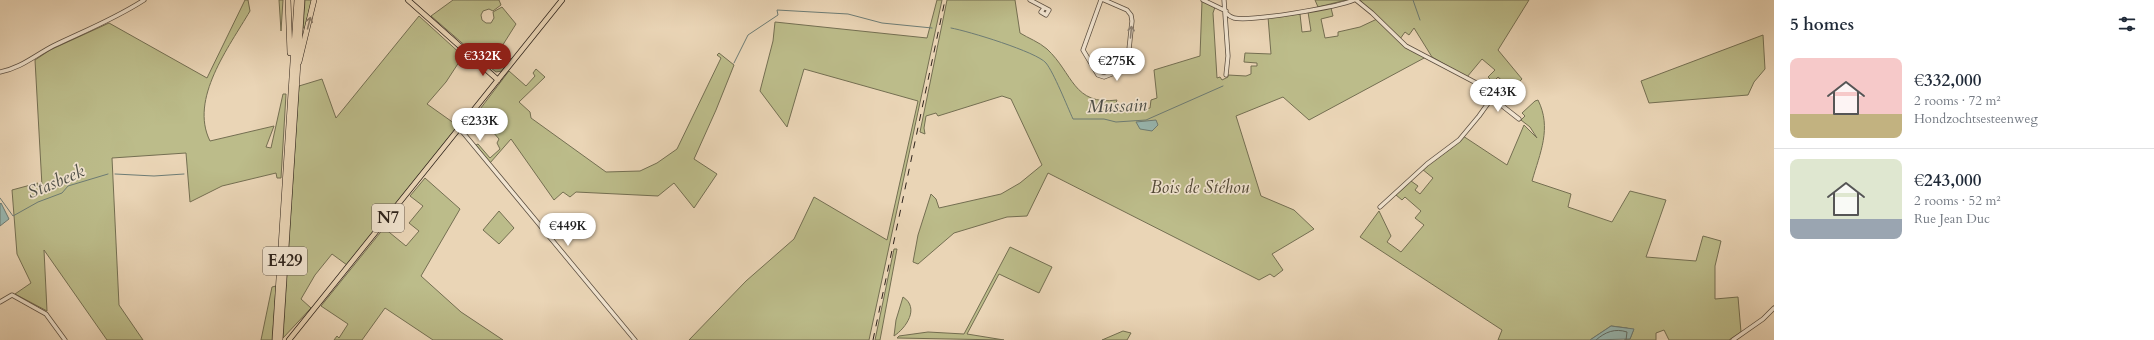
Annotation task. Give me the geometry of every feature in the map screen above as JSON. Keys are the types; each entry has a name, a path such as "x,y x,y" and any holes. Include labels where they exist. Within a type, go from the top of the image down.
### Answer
{"highway":[{"path":"288,0 290,51 292,62"},
{"name":"E429","path":"275,340 297,0"},
{"name":"E429","path":"280,340 296,72 302,0"},
{"path":"296,72 314,0"}],"main road":[{"path":"408,0 498,80"},
{"name":"N7","path":"291,339 562,0"}],"street":[{"path":"0,72 26,63 51,47 99,26 144,0"},
{"path":"1030,0 1044,8"},
{"path":"1101,0 1083,50 1098,75 1104,78 1127,68 1132,22 1131,15 1127,10 1104,0"},
{"path":"1203,0 1235,18 1307,11 1355,0 1367,8 1406,46 1482,86 1490,96 1519,119"},
{"path":"1224,0 1228,56 1226,75"},
{"path":"1380,207 1427,164 1459,140 1484,110 1490,96"},
{"path":"460,129 635,340"},
{"path":"0,302 12,295 46,314 64,340"},
{"path":"1733,340 1763,319 1774,308"}],"green space":[{"path":"245,0 248,0 250,11 214,74 204,108 205,125 210,141 274,126 266,147 271,148 283,94 286,94 281,178 277,178 276,173 222,186 190,202 186,153 112,158 119,305 143,340 107,340 44,250 47,311 15,294 31,283 17,254 12,190 38,183 38,187 42,186 35,60 50,50 109,23 207,78"},
{"path":"279,0 283,0 281,31"},
{"path":"305,0 312,0 305,28 303,28"},
{"path":"453,0 499,0 501,5 493,11 489,9 483,11 481,15 482,20 486,23 491,23 494,18 493,12 502,7 516,24 499,51 511,59 502,71 496,72 431,16"},
{"path":"937,0 942,0 869,340 689,340 746,281 794,239 814,197 887,240 918,101 804,69 787,127 760,91 773,41 775,22 927,38"},
{"name":"Bois de Stéhou","path":"947,0 1015,0 1020,33 1047,49 1056,58 1075,86 1082,93 1091,98 1102,101 1117,100 1114,109 1140,106 1142,110 1150,108 1151,100 1157,98 1154,70 1200,56 1202,1 1215,7 1213,13 1217,78 1220,77 1222,80 1228,77 1228,75 1246,76 1251,74 1251,66 1257,66 1257,63 1244,62 1245,53 1271,54 1268,17 1300,14 1302,32 1311,31 1308,12 1331,8 1333,16 1321,19 1325,38 1338,36 1338,32 1360,27 1377,19 1402,45 1426,57 1309,120 1283,97 1236,116 1261,196 1294,210 1314,229 1272,254 1283,270 1274,277 1270,274 1259,280 1048,173 1027,216 1007,217 954,233 918,264 913,262 918,235 931,194 936,199 939,208 1001,194 1020,183 1042,165 1011,99 1002,96 938,116 936,113 926,116 924,128 925,134 920,132"},
{"path":"1315,0 1346,0 1318,7"},
{"path":"1360,0 1529,0 1498,50 1522,79 1510,91 1505,88 1507,85 1498,77 1493,82 1488,77 1495,70 1482,59 1467,77 1432,57 1414,28 1409,35 1405,32 1400,39"},
{"path":"419,16 463,56 446,82 427,104 458,126 347,265 332,254 315,275 301,299 311,308 283,338 299,86 322,79 336,118"},
{"path":"1763,35 1765,69 1754,82 1748,95 1649,103 1641,81"},
{"path":"719,53 734,65 694,159 717,174 694,208 674,183 658,196 576,192 570,197 563,192 554,200 511,139 490,163 476,145 478,144 490,158 500,149 497,143 499,139 486,124 474,117 509,71 526,86 535,76 533,73 536,69 545,77 519,102 530,112 531,118 606,172 640,171 657,163 677,149 721,58 717,55"},
{"path":"1538,100 1542,110 1544,131 1541,150 1532,181 1571,194 1568,207 1612,222 1630,191 1666,200 1646,257 1696,261 1703,236 1721,241 1715,266 1715,299 1738,297 1741,332 1729,340 1669,340 1664,330 1656,333 1656,340 1624,340 1630,339 1633,331 1627,328 1611,326 1590,340 1498,340 1502,330 1360,237 1379,211 1391,236 1387,242 1401,252 1424,225 1415,218 1421,211 1405,197 1402,200 1396,195 1411,181 1418,186 1415,190 1420,194 1433,178 1422,169 1453,147 1463,136 1507,165 1524,125 1537,138 1530,127 1521,120 1525,116 1522,113"},
{"path":"425,178 460,209 421,276 461,312 503,340 433,340 385,308 362,340 334,340 337,336 339,338 348,324 321,306 384,228 406,246 419,231 409,223 423,206 410,196"},
{"path":"499,211 514,228 499,244 483,230"},
{"path":"1010,247 1052,267 1039,293 999,274 967,334 1004,340 897,338 899,336 928,332 964,334"},
{"path":"894,249 897,249 880,340 875,340"},
{"path":"276,286 272,340 261,340 272,287"},
{"path":"903,297 908,302 911,312 907,323 894,336 896,320"},
{"path":"1123,331 1131,333 1127,340 1102,340"}],"water":[{"path":"1156,120 1158,125 1152,131 1140,129 1136,122"},
{"path":"1,203 9,219 0,226 0,204"},
{"path":"1611,326 1634,329 1630,339 1590,340"}],"waterway":[{"path":"1413,0 1420,20"},
{"path":"734,63 748,35 778,15 777,10 848,14 882,23 932,28"},
{"name":"Mussain","path":"951,28 1002,42 1040,58 1046,63 1053,74 1073,119 1104,119 1116,122 1146,120 1223,86"},
{"name":"Stasbeek","path":"0,198 13,216 38,202 62,193 68,186 108,174"},
{"name":"Stasbeek","path":"115,174 154,176 184,174"}],"railway":[{"path":"873,340 945,0"}]}
